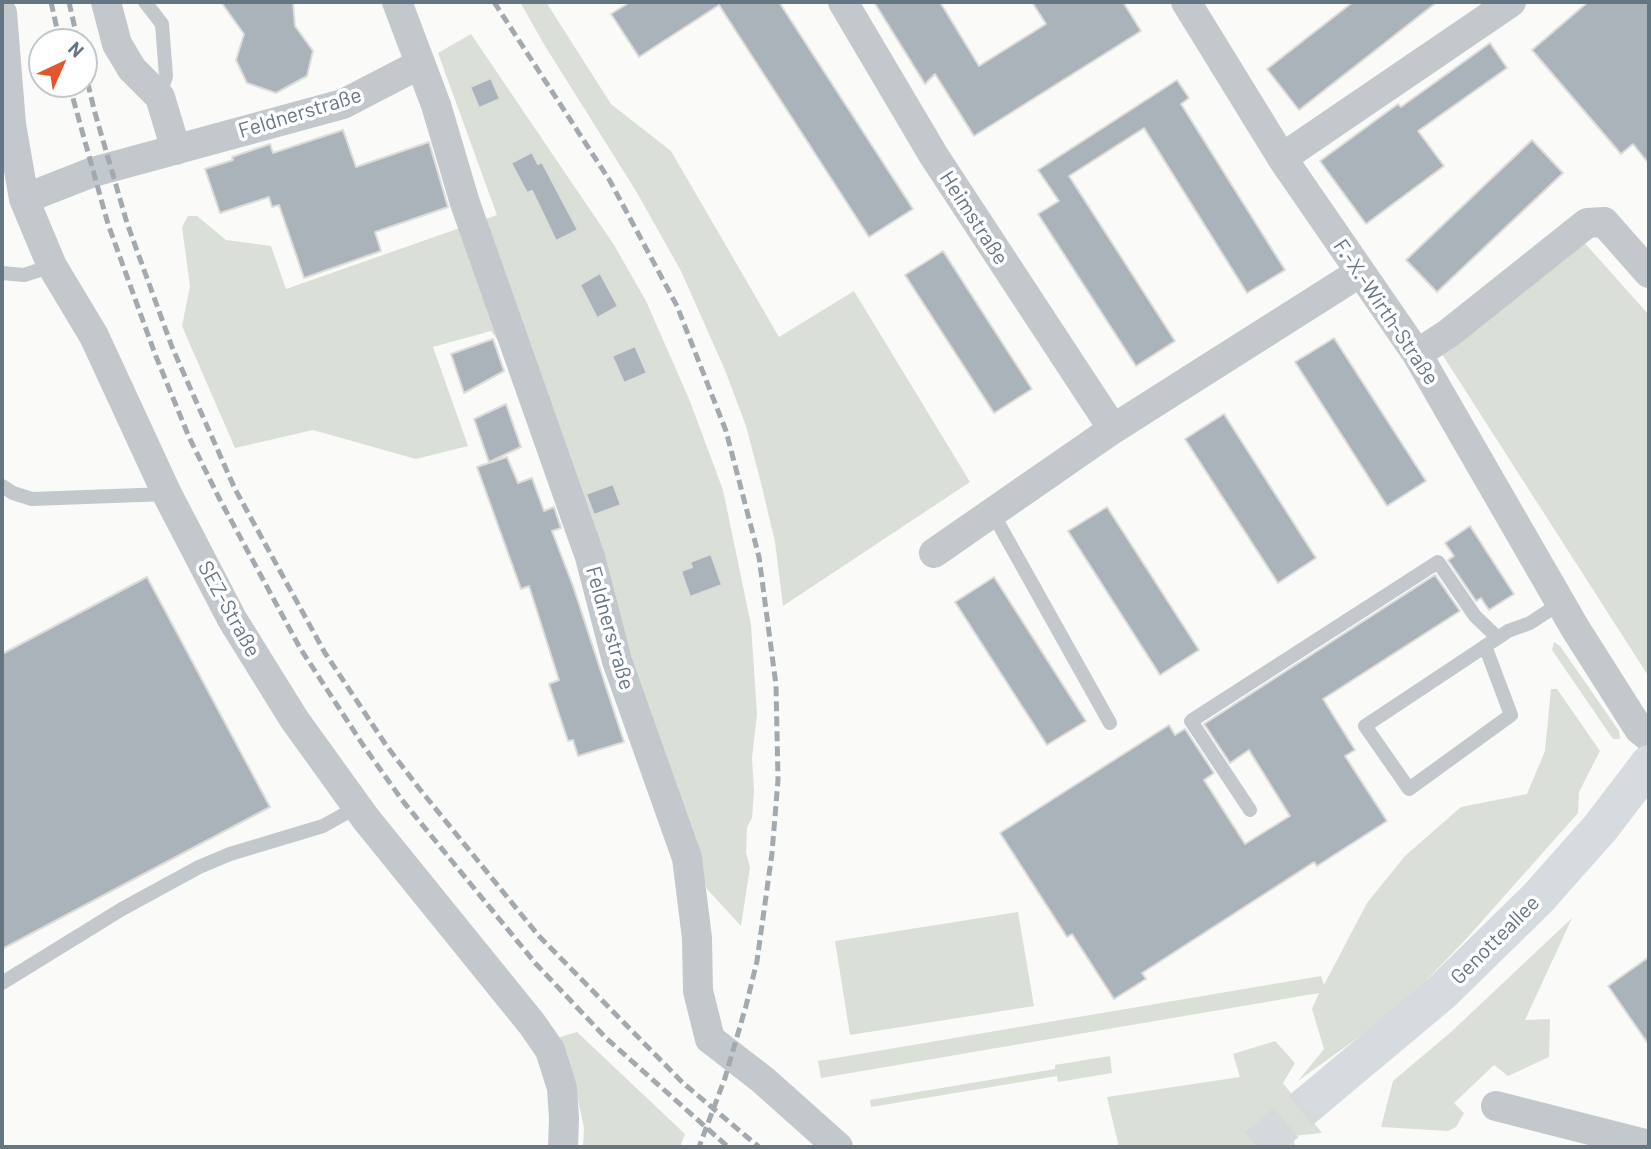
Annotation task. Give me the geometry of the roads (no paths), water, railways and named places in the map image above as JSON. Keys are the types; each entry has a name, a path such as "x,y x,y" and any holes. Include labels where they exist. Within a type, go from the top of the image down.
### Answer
{"main road":[{"name":"Genotteallee","path":"1319,1094 1442,992 1538,898 1601,827 1649,764"}],"street":[{"path":"106,2 117,44 132,69 160,97 176,150"},
{"name":"Feldnerstraße","path":"397,2 436,105 465,203 590,557 617,662 687,858 697,938 698,991 710,1040 762,1080 838,1147"},
{"name":"Heimstraße","path":"843,2 934,156 1113,429"},
{"name":"F.-X.-Wirth-Straße","path":"1186,2 1282,158 1417,354 1569,615 1639,729 1649,737"},
{"path":"1282,158 1511,2"},
{"name":"SEZ-Straße","path":"2,13 11,124 24,199 52,266 94,336 167,494 232,619 294,719 357,807 550,1050 562,1088 562,1147"},
{"name":"Feldnerstraße","path":"24,199 93,172 343,104 420,64"},
{"path":"1417,354 1449,332 1587,223 1604,222 1649,273"},
{"path":"934,553 1113,429 1359,273"},
{"path":"1496,1106 1649,1145"}],"lane":[{"path":"145,2 162,24 166,76 160,97"},
{"path":"2,273 24,275 52,266"},
{"path":"2,486 13,493 33,499 167,494"},
{"path":"992,512 1110,723"},
{"path":"1250,810 1191,721 1438,562 1475,616 1498,638"},
{"path":"1485,646 1511,715 1409,789 1365,726 1485,646 1498,638 1530,623 1569,615"},
{"path":"2,983 122,909 199,867 323,826 357,807"}],"tunnel":[{"path":"1257,1147 1319,1095"}],"railway":[{"path":"51,2 57,28"},
{"path":"69,2 75,28"},
{"path":"494,2 610,181 677,306 726,431 759,557 776,685 778,780 772,853 757,961 746,1006 725,1078 699,1147"},
{"path":"73,98 108,224 155,354 189,437 300,648 402,800 536,964 606,1038 728,1147"},
{"path":"91,98 127,223 172,347 235,489 325,653 386,745 538,935 683,1083 759,1147"}]}
